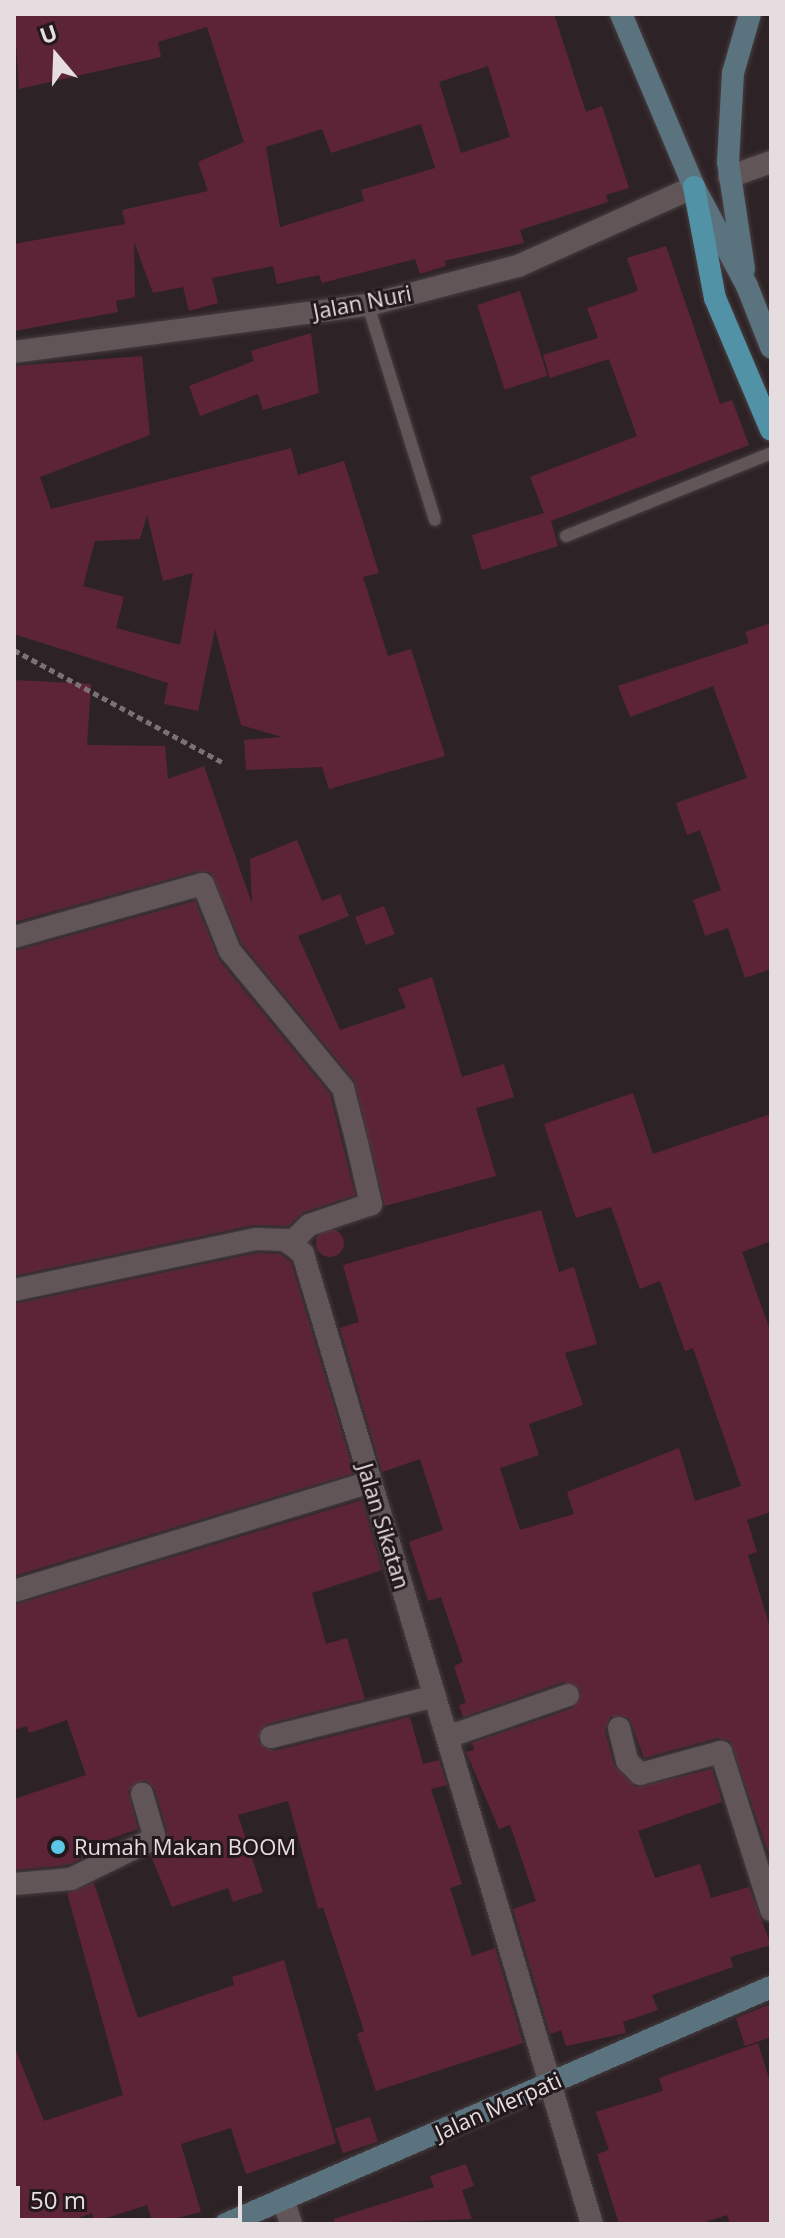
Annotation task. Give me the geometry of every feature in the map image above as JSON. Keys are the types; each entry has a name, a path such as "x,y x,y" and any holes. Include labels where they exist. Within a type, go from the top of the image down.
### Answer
{"main road":[{"path":"621,14 694,187 747,286 771,347"},
{"path":"747,286 729,177 733,73 750,14"},
{"path":"694,187 729,177"},
{"path":"694,187 715,298 771,430"},
{"name":"Jalan Merpati","path":"226,2224 771,1987"}],"street":[{"path":"729,177 771,162"},
{"name":"Jalan Nuri","path":"14,352 368,305 518,266 694,187"},
{"path":"14,937 203,884 230,951 343,1088 371,1204 309,1225 290,1244 256,1239 14,1290"},
{"name":"Jalan Sikatan","path":"290,1244 303,1254 592,2224"},
{"path":"14,1591 371,1482"},
{"path":"447,1737 568,1695"},
{"path":"271,1737 435,1696"},
{"path":"619,1728 627,1761 640,1774 721,1752 771,1910"},
{"path":"14,1884 71,1879 139,1849 154,1835 142,1794"},
{"path":"283,2199 291,2224"}],"lane":[{"path":"368,305 435,520"},
{"path":"566,536 771,453"}],"path":[{"path":"14,650 222,762"}],"building":[{"path":"14,14 554,14 586,112 602,106 629,188 606,195 608,202 520,230 524,243 444,261 446,266 420,274 415,259 322,283 319,275 277,284 273,266 212,278 218,303 189,311 183,287 153,293 134,242 135,297 116,301 118,312 14,331 14,244 125,224 122,210 208,191 198,162 244,142 207,27 158,42 161,57 19,89","holes":["488,66 510,137 461,153 439,82","421,124 435,168 361,190 364,201 280,227 266,147 322,129 331,153"]},
{"path":"666,246 720,404 732,400 749,445 551,521 558,546 482,570 472,535 544,513 530,477 637,436 609,359 550,378 543,355 598,338 587,308 638,291 627,258"},
{"path":"520,291 548,376 505,390 477,305"},
{"path":"311,333 319,393 263,410 258,394 200,416 189,386 254,361 251,351"},
{"path":"142,356 150,435 40,477 51,509 291,448 298,475 344,461 379,573 363,577 388,656 411,649 445,756 329,789 322,767 246,770 244,740 282,737 241,725 215,629 198,711 164,704 168,683 14,634 14,366","holes":["147,515 163,581 193,573 180,645 116,628 124,597 83,586 95,541 140,539"]},
{"path":"771,623 771,969 745,978 728,928 705,936 693,900 721,890 700,830 687,835 676,803 747,778 713,686 630,717 618,686 749,643 745,632"},
{"path":"14,680 91,684 87,745 165,746 168,779 204,766 252,904 250,859 297,840 322,901 340,894 349,916 298,936 340,1030 406,1008 398,989 432,977 462,1077 504,1064 514,1097 476,1108 496,1176 385,1206 354,1080 242,944 211,873 199,871 14,922"},
{"path":"195,901 219,960 330,1094 355,1195 304,1212 288,1226 253,1225 14,1276 14,951"},
{"path":"384,906 395,934 366,945 355,917"},
{"path":"633,1093 653,1154 771,1114 771,1241 742,1252 771,1333 771,1512 747,1520 757,1552 748,1555 771,1631 771,1860 730,1741 717,1738 644,1758 629,1718 610,1717 605,1731 614,1765 636,1787 712,1769 722,1802 638,1831 655,1878 700,1864 711,1898 749,1887 771,1945 730,1957 733,1967 652,1995 658,2010 623,2022 626,2033 566,2046 561,2030 550,2034 513,1909 536,1901 510,1825 499,1829 466,1752 474,1750 472,1743 573,1708 581,1691 563,1682 463,1717 459,1705 466,1703 454,1666 463,1662 441,1597 428,1601 409,1542 443,1530 420,1459 382,1472 340,1328 359,1322 343,1265 541,1210 559,1272 574,1267 597,1344 565,1353 583,1405 529,1424 539,1455 500,1468 520,1530 574,1514 567,1492 679,1448 695,1501 741,1486 693,1348 685,1351 660,1281 640,1289 611,1207 576,1218 544,1124"},
{"path":"330,1229 340,1233 344,1243 340,1253 330,1257 320,1253 316,1243 320,1233"},
{"path":"257,1253 280,1254 291,1262 354,1473 14,1576 14,1304"},
{"path":"362,1500 382,1570 312,1593 326,1644 347,1638 365,1699 267,1724 258,1741 274,1751 410,1717 423,1764 439,1760 447,1785 431,1789 462,1884 450,1888 472,1956 495,1948 523,2043 376,2091 357,2034 364,2031 323,1907 318,1909 288,1801 238,1815 263,1892 233,1902 228,1888 172,1907 151,1856 165,1844 167,1831 155,1790 145,1780 128,1791 138,1829 93,1845 95,1852 67,1865 14,1870 14,1799 86,1775 67,1720 29,1733 27,1726 14,1730 14,1605"},
{"path":"94,1883 138,2018 234,1985 232,1977 284,1960 336,2143 246,2174 231,2128 181,2144 201,2212 153,2224 147,2205 94,2222 92,2213 61,2224 14,2224 14,2046 44,2121 123,2095 67,1893"},
{"path":"771,2004 771,2037 745,2046 736,2018"},
{"path":"758,2043 771,2085 771,2224 730,2224 727,2215 699,2224 619,2224 597,2154 609,2150 596,2112 663,2091 659,2078"},
{"path":"370,2117 378,2142 343,2153 335,2128"},
{"path":"466,2164 474,2186 462,2190 472,2219 334,2224 334,2219 434,2187 430,2176"}],"place":[{"name":"Rumah Makan BOOM","path":"58,1847"}]}
